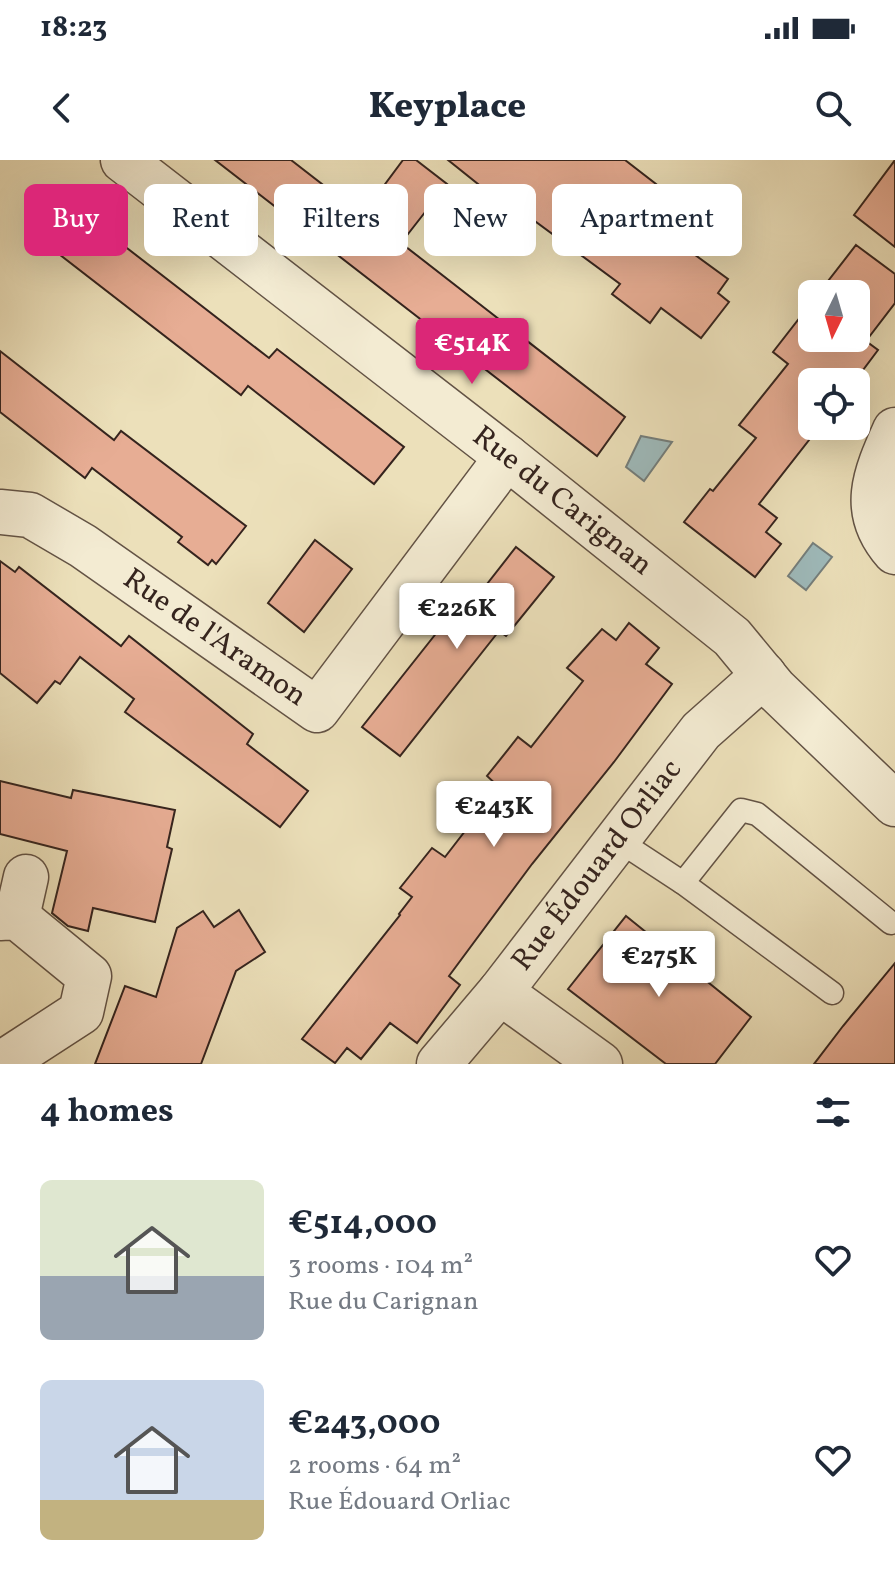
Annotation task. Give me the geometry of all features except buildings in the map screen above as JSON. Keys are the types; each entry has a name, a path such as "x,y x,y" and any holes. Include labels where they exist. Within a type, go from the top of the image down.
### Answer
{"street":[{"name":"Rue du Carignan","path":"123,160 507,457 732,637 775,689 895,804"},
{"path":"895,430 881,462 874,488 873,511 882,538 895,552"},
{"name":"Rue de l'Aramon","path":"0,512 30,515 83,546 317,710 507,457"},
{"name":"Rue Édouard Orliac","path":"439,1064 619,841 701,731 764,675"},
{"path":"1,1064 81,1012 89,976 14,904"},
{"path":"500,992 600,1064"}],"lane":[{"path":"683,883 741,810 757,814 891,923"},
{"path":"619,841 683,883 832,993"}],"water":[{"path":"641,436 672,442 644,481 626,467"},
{"path":"813,543 832,557 806,590 788,576"}]}
